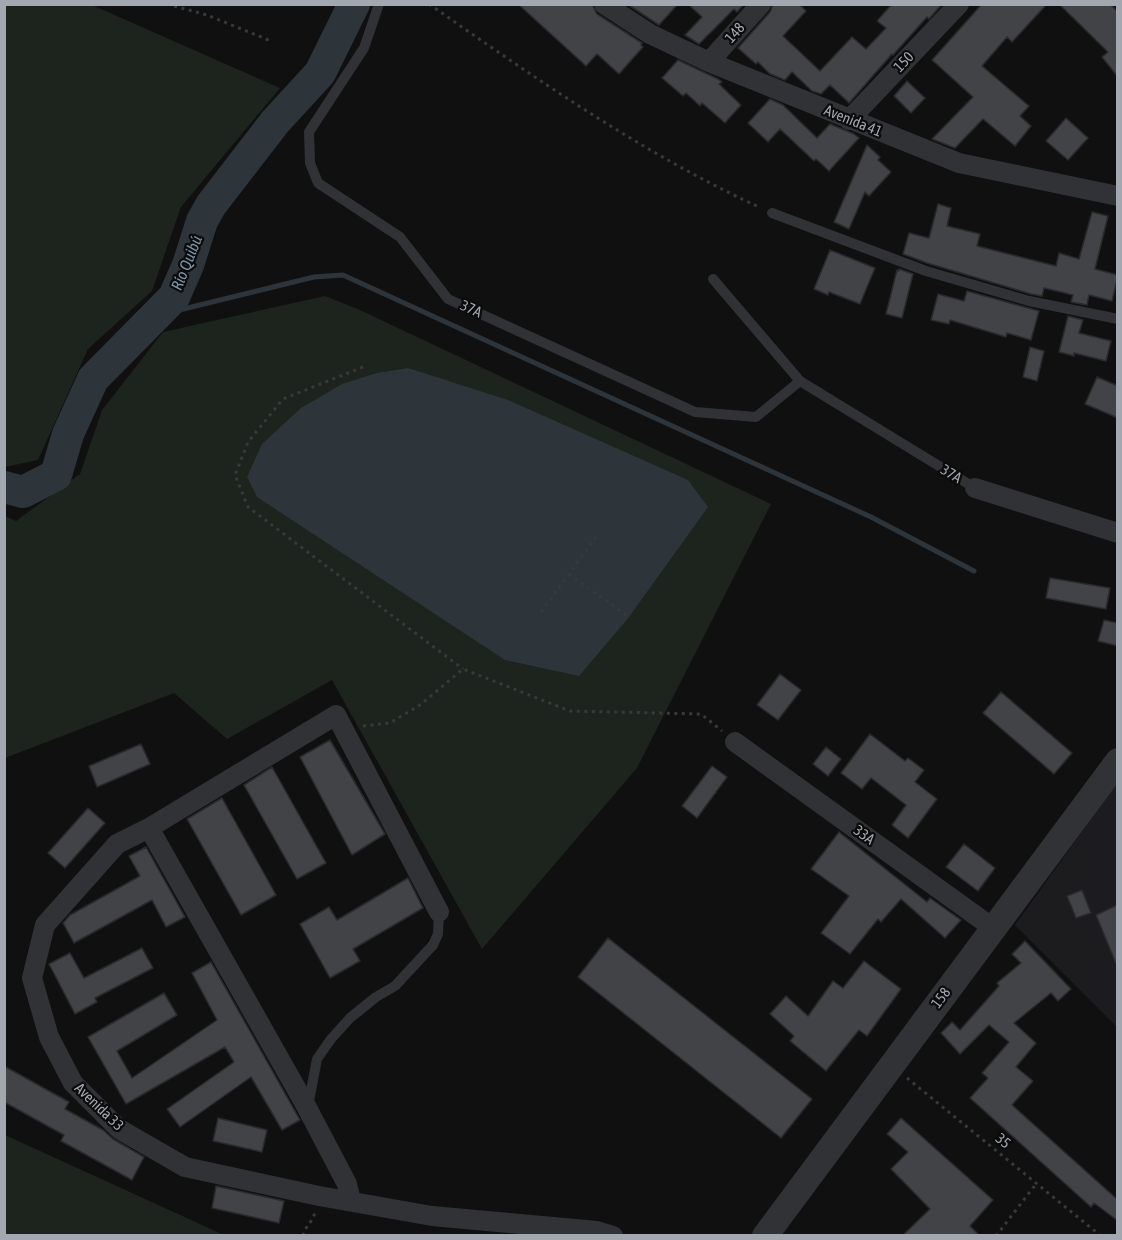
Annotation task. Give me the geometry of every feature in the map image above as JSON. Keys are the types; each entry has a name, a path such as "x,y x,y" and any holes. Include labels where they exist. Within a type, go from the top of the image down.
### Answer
{"street":[{"name":"Avenida 41","path":"604,4 650,34 709,62 959,163 1118,196"},
{"name":"148","path":"709,62 761,4"},
{"name":"150","path":"849,120 959,4"},
{"name":"37A","path":"975,488 1118,533"},
{"path":"351,1201 347,1184 305,1104 149,828 336,715 440,912"},
{"name":"33A","path":"735,742 993,928"},
{"name":"158","path":"765,1236 1118,761"},
{"name":"Avenida 33","path":"149,828 117,844 45,925 32,978 49,1037 73,1083 119,1129 185,1167 320,1196 432,1216 597,1231 613,1236"}],"lane":[{"name":"37A","path":"379,4 364,48 309,132 310,163 318,183 400,237 448,299 695,412 756,417 800,381"},
{"path":"772,213 926,271 1029,301 1118,319"},
{"name":"37A","path":"713,279 800,381 975,488"},
{"path":"305,1104 309,1101 317,1059 331,1039 350,1018 376,997 395,986 434,945 438,934 440,912"}],"path":[{"path":"167,4 207,15 271,41"},
{"path":"429,5 533,76 638,143 772,213"},
{"path":"363,367 283,399 248,441 235,475 248,507 463,669 570,711 701,714 735,742"},
{"path":"541,612 599,533"},
{"path":"569,574 629,617"},
{"path":"343,728 390,723 420,705 463,669"},
{"name":"35","path":"891,1065 1101,1236"},
{"path":"996,1236 1036,1184"},
{"path":"303,1236 304,1228 313,1220 320,1196"}],"shaded area":[{"path":"5,4 92,5 280,88 181,207 152,291 88,349 38,460 5,467"},
{"path":"325,296 360,310 771,504 637,768 482,949 332,680 227,739 174,693 5,758 5,516 16,521 80,474 102,410 163,332"},
{"path":"408,368 508,400 688,480 708,507 629,617 579,676 505,660 257,497 247,477 262,444 301,408 342,384 377,373"},
{"path":"1117,783 1117,1027 1015,925"},
{"path":"5,1135 224,1235 5,1235"}],"building":[{"path":"518,4 592,4 597,14 642,43 643,47 619,74 597,54 586,66"},
{"path":"627,4 678,4 659,25"},
{"path":"688,4 744,4 737,12 734,9 699,44 685,35 702,17"},
{"path":"773,4 799,4 806,11 783,36 820,71 852,37 866,49 886,28 877,21 892,4 942,4 892,54 849,103 830,85 821,94 812,91 792,72 785,80 770,74 738,48 770,12"},
{"path":"982,4 1047,4 1012,42 1007,37 982,66 1029,106 1020,116 1031,126 1015,146 983,119 955,148 932,139 973,97 932,60"},
{"path":"1059,4 1110,4 1118,12 1118,77 1102,57 1108,52"},
{"path":"678,60 718,79 722,82 719,84 741,105 725,123 702,103 700,106 686,93 683,96 662,78"},
{"path":"907,81 925,98 911,113 894,96"},
{"path":"770,99 783,105 817,138 830,124 859,138 829,171 816,159 814,161 780,129 768,142 748,123"},
{"path":"1066,118 1088,138 1068,160 1046,141"},
{"path":"867,145 891,172 869,196 865,192 849,229 834,222"},
{"path":"938,204 951,208 947,226 980,234 977,246 1056,266 1059,253 1079,259 1092,212 1108,216 1095,269 1118,275 1112,301 1089,295 1087,305 1071,302 1073,295 1044,288 1042,296 1031,294 903,254 909,233 929,238"},
{"path":"830,250 875,268 860,304 814,289"},
{"path":"899,269 913,274 902,318 886,314"},
{"path":"967,291 1039,311 1031,340 1007,333 1006,337 950,320 949,324 931,320 938,294 964,301"},
{"path":"1068,316 1083,320 1079,333 1111,341 1106,361 1074,353 1074,356 1059,352"},
{"path":"1030,347 1044,351 1037,381 1023,377"},
{"path":"1097,377 1118,386 1118,418 1085,404"},
{"path":"1050,578 1110,588 1106,609 1046,598"},
{"path":"1104,620 1118,623 1118,646 1098,641"},
{"path":"780,674 801,690 778,720 757,705"},
{"path":"1001,692 1072,753 1054,774 983,713"},
{"path":"870,734 905,761 908,758 924,770 915,782 937,799 908,838 892,825 906,805 871,778 862,789 841,773"},
{"path":"330,740 385,834 352,855 300,757"},
{"path":"141,744 150,764 97,787 89,766"},
{"path":"826,747 841,759 828,776 813,764"},
{"path":"712,766 727,777 697,818 682,806"},
{"path":"272,767 326,863 297,879 244,785"},
{"path":"222,798 276,895 241,915 187,819"},
{"path":"88,808 105,823 65,868 48,853"},
{"path":"839,832 927,902 930,898 961,920 945,938 901,899 881,922 878,919 850,954 821,933 849,896 811,869"},
{"path":"964,844 995,868 978,891 946,867"},
{"path":"146,847 185,917 166,927 152,900 74,943 63,923 70,915 140,876 129,856"},
{"path":"408,878 423,908 353,949 360,961 330,978 300,924 329,907 337,920"},
{"path":"1082,890 1091,913 1076,918 1067,896"},
{"path":"1117,905 1117,966 1096,915"},
{"path":"608,938 812,1099 781,1138 578,977"},
{"path":"1025,941 1071,989 1058,1001 1051,993 1014,1023 1036,1043 1016,1067 1033,1081 1012,1105 1118,1200 1118,1221 1094,1203 1091,1207 970,1098 988,1078 982,1073 1009,1042 989,1025 960,1054 941,1033 952,1022 960,1030 999,986 997,983 1021,963 1012,954"},
{"path":"142,948 153,968 95,998 97,1002 75,1014 49,964 70,953 84,978"},
{"path":"864,961 901,989 867,1036 859,1030 826,1071 790,1041 794,1036 770,1014 786,996 808,1016 833,981 843,988"},
{"path":"211,962 300,1120 282,1130 251,1077 180,1127 167,1109 234,1062 225,1047 126,1104 88,1037 164,993 177,1015 117,1051 132,1078 217,1020 192,973"},
{"path":"4,1066 69,1102 65,1109 144,1157 132,1180 61,1141 64,1135 4,1102"},
{"path":"218,1118 267,1130 262,1152 213,1141"},
{"path":"901,1118 993,1200 970,1226 980,1236 902,1236 930,1209 891,1169 908,1152 887,1134"},
{"path":"216,1186 284,1201 279,1223 212,1208"}],"waterway":[{"name":"Río Quibú","path":"4,487 23,492 56,475 68,434 93,379 174,297 188,265 202,221 211,205 275,122 320,73 354,4"},
{"path":"155,316 314,277 343,275 871,517 974,571"}]}
